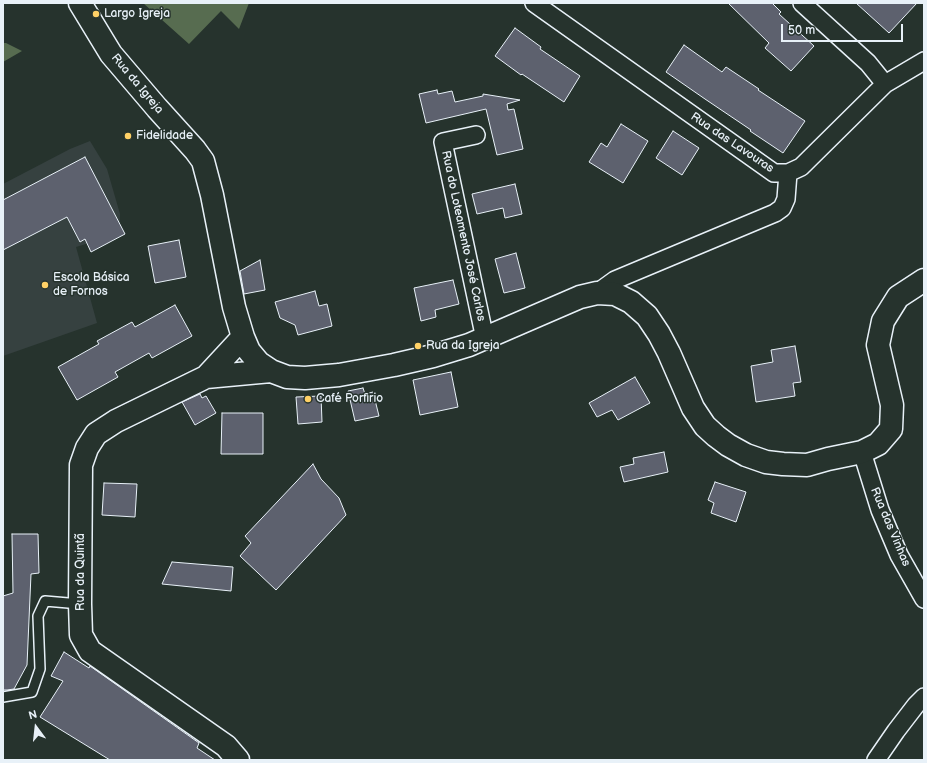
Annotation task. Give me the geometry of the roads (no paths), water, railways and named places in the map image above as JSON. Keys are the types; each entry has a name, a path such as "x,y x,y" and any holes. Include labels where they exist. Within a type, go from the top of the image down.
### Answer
{"main road":[{"name":"Rua da Igreja","path":"80,3 111,54 195,150 202,161 212,195 234,307 243,336 249,351 259,363 271,371 287,377 305,378 339,375 433,356 485,339 580,297 597,293 615,294 632,302 647,316 669,353 693,408 705,426 716,436 746,455 766,462 807,465 862,452 878,444 891,429 892,405 878,345 883,321 898,297 924,280"},
{"name":"Rua da Quintã","path":"206,377 243,336"},
{"name":"Rua da Quintã","path":"238,760 226,746 90,651 81,635 82,465 87,448 96,434 116,421 206,377 271,371"}],"street":[{"name":"Rua das Lavouras","path":"534,3 774,173 788,173 801,167 885,84 924,61"},
{"path":"802,3 868,63 885,84"},
{"name":"Rua do Loteamento José Carlos","path":"476,135 443,142 485,339"},
{"path":"597,293 614,280 775,213 782,208 786,199 788,173"},
{"name":"Rua das Vinhas","path":"862,452 880,510 899,555 924,599"},
{"path":"876,760 896,731 924,697"}],"lane":[{"path":"3,697 32,692 40,669 38,616 46,601 80,604"}],"place":[{"name":"Largo Igreja","path":"96,14"},
{"name":"Fidelidade","path":"128,136"},
{"name":"Escola Básica de Fornos","path":"45,285"},
{"name":"Rua da Igreja","path":"418,346"},
{"name":"Café Porfirio","path":"308,399"}]}
